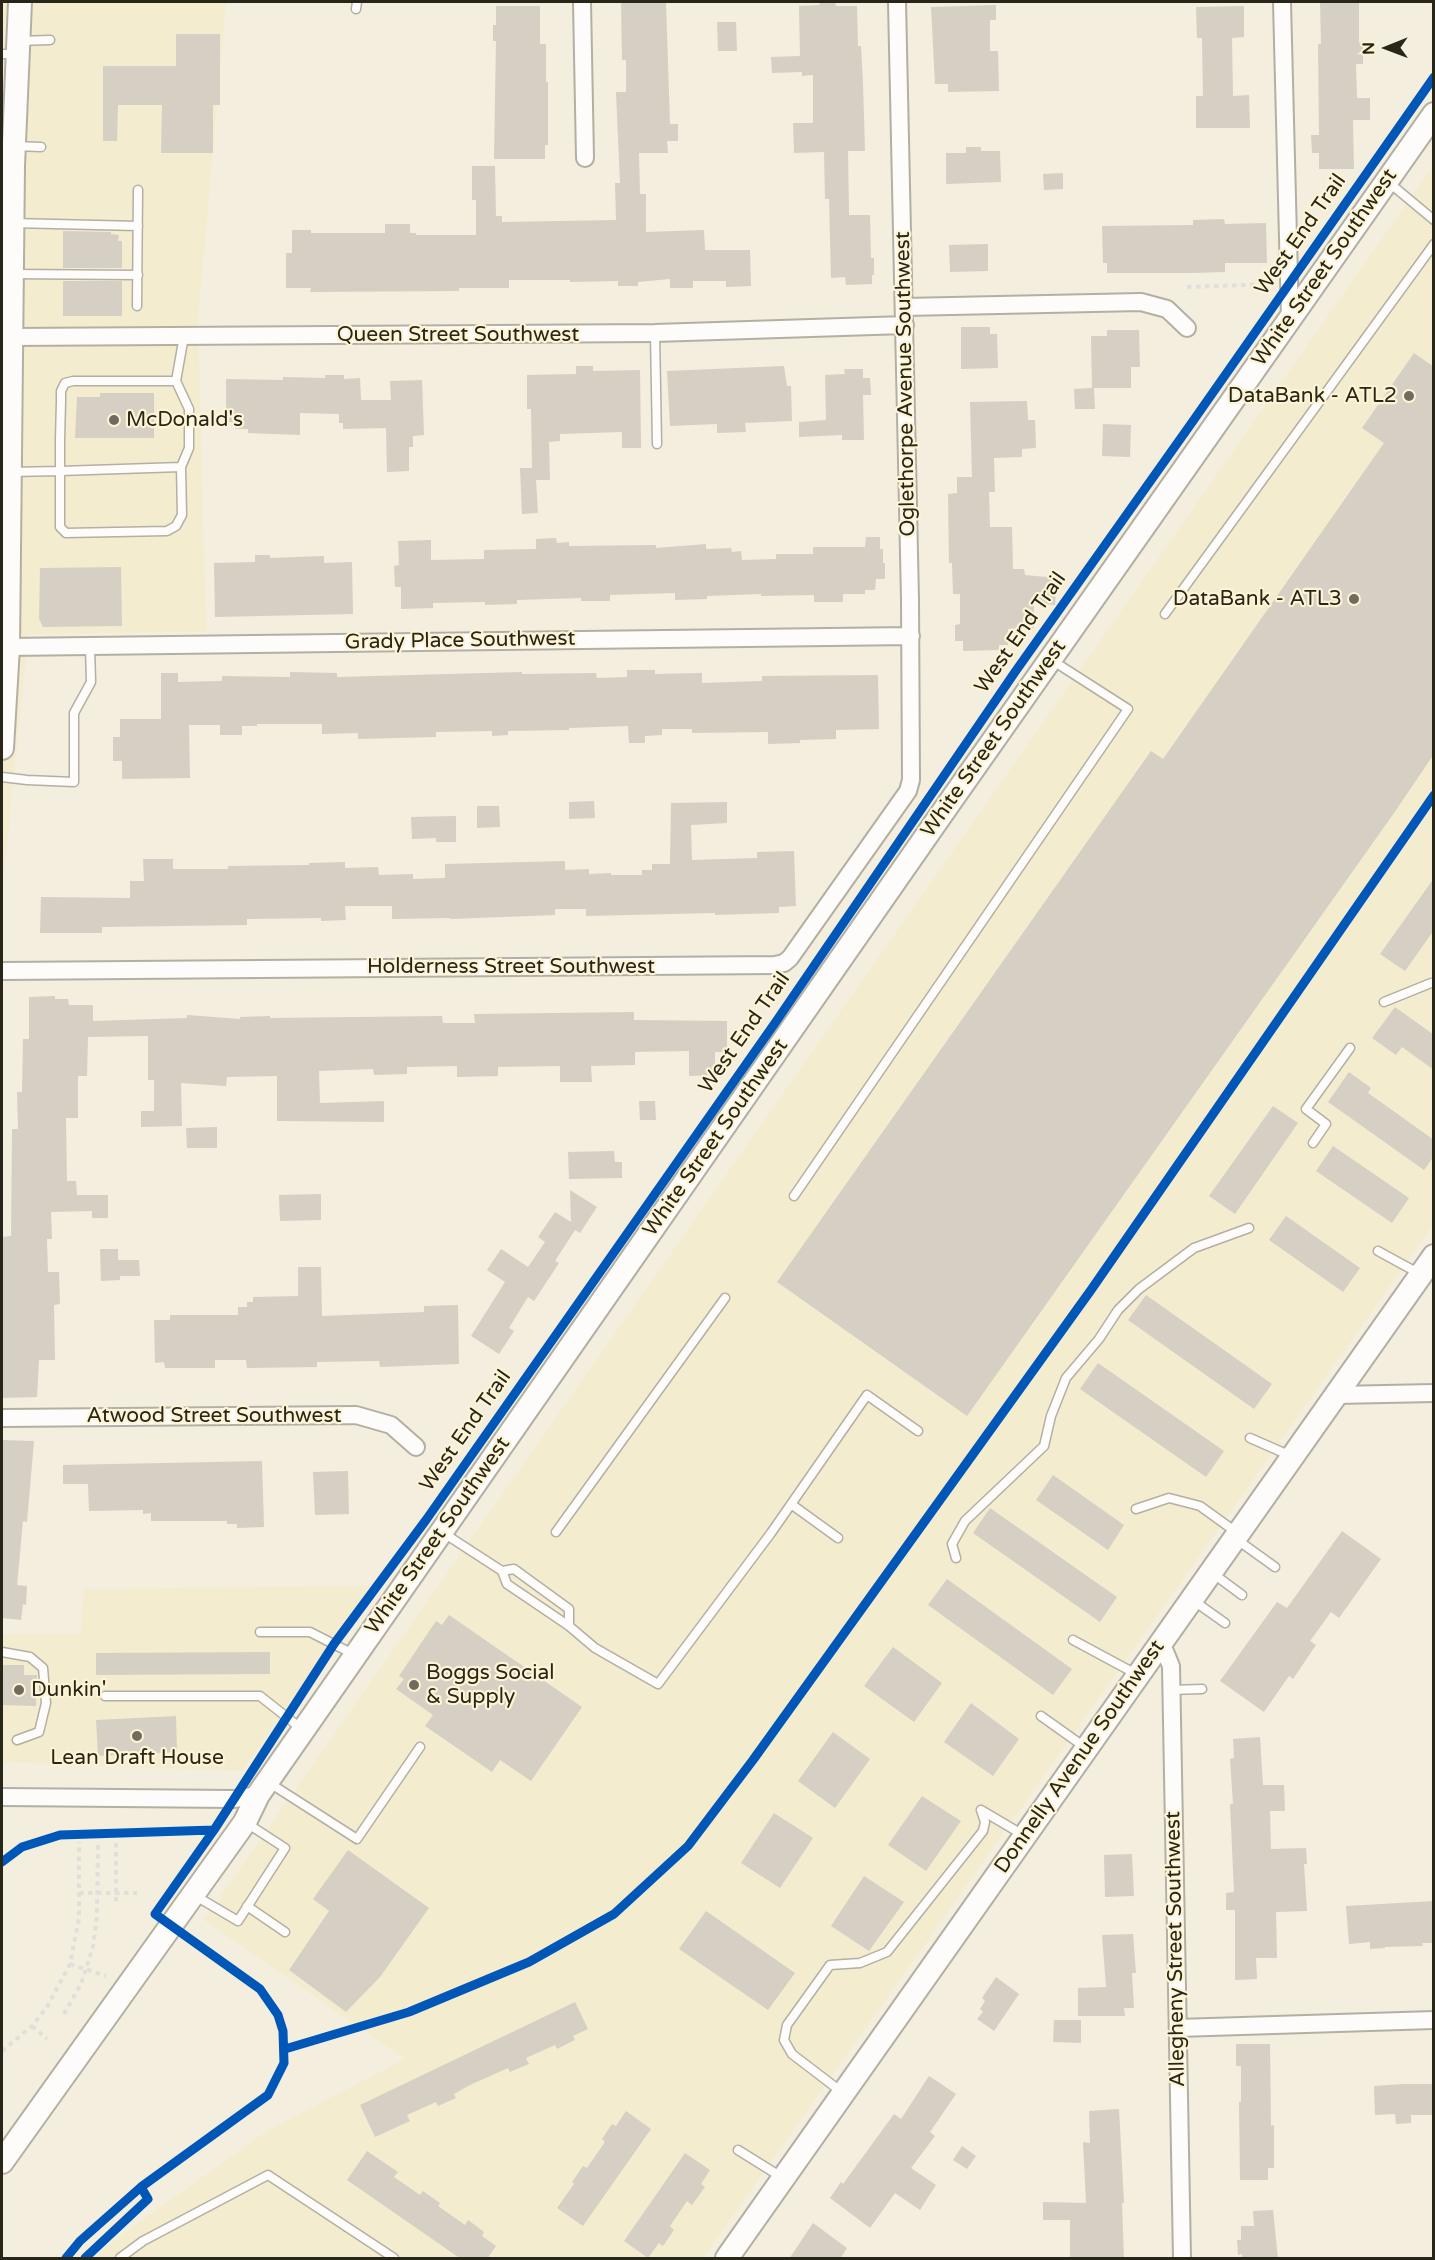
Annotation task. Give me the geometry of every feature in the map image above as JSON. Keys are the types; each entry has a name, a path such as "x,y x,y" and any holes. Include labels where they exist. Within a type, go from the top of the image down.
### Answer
{"street":[{"path":"2,748 8,647 5,606 5,506 9,472 6,337 12,223 9,160 12,50 20,2"},
{"path":"582,2 585,158"},
{"name":"Oglethorpe Avenue Southwest","path":"897,2 911,636 911,767"},
{"path":"1282,2 1290,317"},
{"name":"White Street Southwest","path":"2,2162 245,1822 263,1788 303,1730 1050,659 1434,114"},
{"path":"904,308 1141,302 1167,309 1187,328"},
{"name":"Queen Street Southwest","path":"6,337 655,333 905,325"},
{"name":"Grady Place Southwest","path":"8,647 911,636"},
{"name":"Holderness Street Southwest","path":"2,971 784,963 790,958 908,791 911,767"},
{"name":"Donnelly Avenue Southwest","path":"727,2259 1429,1263"},
{"path":"1336,1395 1434,1393"},
{"name":"Atwood Street Southwest","path":"2,1418 356,1415 391,1425 416,1447"},
{"name":"Allegheny Street Southwest","path":"1161,1642 1171,1666 1182,2259"},
{"path":"2,1797 234,1799 263,1788"},
{"path":"1178,2028 1434,2020"}],"lane":[{"path":"12,50 50,40"},
{"path":"9,160 41,147"},
{"path":"1386,181 1434,220"},
{"path":"137,306 138,190"},
{"path":"12,223 138,226"},
{"path":"1165,614 1434,244"},
{"path":"11,274 138,275"},
{"path":"655,333 657,444"},
{"path":"176,381 65,383 61,391 60,527 66,533 167,531 176,526 182,515 181,467 189,448 189,409 176,381 184,336"},
{"path":"9,472 181,467"},
{"path":"2,777 74,782 74,713 91,682 90,646"},
{"path":"794,1196 1128,709 1050,659"},
{"path":"1384,1002 1431,983"},
{"path":"1312,1143 1326,1124 1306,1108 1350,1048"},
{"path":"956,1558 952,1544 965,1521 1044,1446 1051,1416 1066,1378 1099,1339 1118,1310 1139,1289 1194,1248 1249,1228"},
{"path":"1378,1251 1429,1263"},
{"path":"556,1532 725,1298"},
{"path":"441,1532 502,1571 507,1584 568,1626 595,1648 658,1684 791,1504 867,1395 918,1431"},
{"path":"1250,1438 1292,1456"},
{"path":"1137,1509 1169,1498 1200,1506 1275,1567"},
{"path":"791,1504 838,1538"},
{"path":"502,1571 514,1569 569,1609 568,1626"},
{"path":"1211,1572 1242,1595"},
{"path":"1192,1599 1225,1623"},
{"path":"260,1632 310,1632 355,1656"},
{"path":"1073,1640 1138,1675"},
{"path":"2,1652 30,1657 43,1668 46,1703 39,1732 17,1740"},
{"path":"1171,1690 1202,1689"},
{"path":"105,1696 260,1696 303,1730"},
{"path":"1041,1716 1087,1748"},
{"path":"263,1788 357,1839 420,1747"},
{"path":"843,2094 792,2054 784,2040 787,2025 830,1965 860,1963 887,1952 983,1831 985,1822 981,1810 1025,1836"},
{"path":"194,1894 237,1921 285,1848 245,1822"},
{"path":"247,1906 285,1932"},
{"path":"738,2150 783,2179"},
{"path":"120,2259 144,2241 268,2175 394,2259"}],"path":[{"path":"1187,286 1275,284"},
{"path":"285,2048 409,2012 529,1962 614,1914 688,1846 753,1760 1091,1290 1434,795"},
{"path":"2,2051 32,2026 47,2007 70,1964 79,1918 81,1838 71,1834"},
{"path":"64,2014 87,1970 93,1947 98,1893 98,1843"},
{"path":"116,1843 116,1904"},
{"path":"79,1893 137,1893"},
{"path":"70,1964 106,1976"},
{"path":"32,2026 47,2039"}],"shaded area":[{"path":"2,2 226,2 198,319 206,631 28,634 2,894"},
{"path":"1433,166 1433,1225 703,2258 96,2258 105,2247 267,2131 405,2059 204,1920"},
{"path":"370,1586 242,1771 2,1762 2,1634 81,1634 84,1589"}],"building":[{"path":"621,2 666,2 670,124 678,124 678,141 667,141 668,153 639,153 640,194 646,194 646,232 704,230 705,250 750,250 751,286 726,287 726,281 693,281 693,288 670,288 670,279 638,282 638,286 618,286 618,281 509,280 509,288 459,288 459,291 310,292 311,288 286,288 286,253 292,253 292,230 311,230 311,233 385,233 385,224 410,224 410,233 416,233 416,235 476,235 476,200 472,200 472,166 495,166 496,216 502,216 502,222 616,220 615,183 620,183 616,92 626,92 626,60 622,60"},
{"path":"819,2 835,2 836,6 857,6 865,151 848,151 849,215 870,215 871,258 874,258 872,284 846,285 845,277 831,278 829,199 825,199 824,152 794,153 793,123 813,123 813,75 802,76 802,72 772,73 771,57 800,56 799,6 820,5"},
{"path":"1320,2 1359,2 1359,43 1363,43 1363,64 1356,64 1357,98 1370,98 1370,120 1353,120 1354,169 1319,169 1319,153 1312,153 1311,135 1319,135"},
{"path":"996,5 996,20 990,20 990,51 998,51 999,91 948,92 948,84 935,84 931,7"},
{"path":"496,6 540,6 540,44 546,44 546,82 548,82 548,145 545,145 545,159 494,159 496,41 493,41 493,25 496,25"},
{"path":"1244,6 1244,37 1232,38 1233,96 1249,95 1250,128 1196,128 1196,96 1203,96 1202,38 1197,38 1196,7"},
{"path":"717,22 736,22 737,51 718,51"},
{"path":"176,34 220,34 220,105 213,105 213,153 161,153 162,105 118,105 117,141 103,141 103,66 176,66"},
{"path":"966,147 981,147 981,151 1000,151 1001,182 946,184 946,153 966,153"},
{"path":"1063,173 1063,189 1044,190 1043,174"},
{"path":"1224,219 1225,224 1266,223 1267,263 1225,263 1225,272 1107,273 1107,263 1103,263 1102,226 1193,225 1193,220"},
{"path":"63,231 111,232 111,234 119,235 118,241 122,241 122,268 63,268"},
{"path":"988,244 988,271 950,272 949,245"},
{"path":"63,281 122,281 122,316 63,316"},
{"path":"961,327 990,327 990,334 997,334 998,368 961,369"},
{"path":"1107,330 1139,330 1140,367 1131,367 1131,388 1094,388 1095,409 1075,409 1074,389 1092,388 1091,336 1107,336"},
{"path":"1414,353 1434,367 1434,754 967,1416 777,1282 1151,751 1163,759 1384,443 1362,428"},
{"path":"576,366 593,366 593,371 640,370 641,448 622,448 622,432 560,434 560,441 549,442 550,480 536,480 538,513 522,514 520,468 532,468 531,409 527,409 527,375 576,374"},
{"path":"784,366 787,386 791,386 792,421 745,423 746,432 717,433 717,424 670,426 667,371"},
{"path":"844,369 863,369 863,378 870,378 871,395 863,395 864,440 842,440 842,435 799,437 799,422 826,420 825,375 845,374"},
{"path":"325,375 344,375 344,379 360,378 361,400 391,400 390,381 422,380 424,435 413,436 413,447 409,447 409,471 387,472 386,428 343,429 343,423 339,423 339,414 300,413 300,435 248,433 248,429 235,429 235,422 226,422 226,379 283,380 283,377 325,378"},
{"name":"McDonald's","path":"100,393 154,393 154,438 75,438 77,397 100,397"},
{"path":"1027,401 1028,420 1035,420 1036,448 1022,449 1022,457 994,458 995,492 989,492 990,527 1012,527 1013,569 1024,569 1025,575 1057,578 1055,605 1034,603 1034,628 1008,629 1008,645 999,645 999,650 963,651 963,641 955,641 955,625 960,624 960,594 953,594 952,563 949,563 948,494 957,493 957,477 972,477 970,402"},
{"path":"1103,424 1131,425 1130,457 1102,456"},
{"path":"866,537 880,537 880,549 883,549 883,563 885,563 885,579 876,579 875,590 865,590 865,594 843,594 843,602 814,602 814,595 761,596 761,594 675,600 675,593 610,595 610,601 581,601 581,598 517,600 517,604 433,603 433,608 401,609 401,587 395,587 394,566 399,565 398,541 431,540 431,560 484,559 484,550 536,549 536,539 556,538 557,543 569,542 569,546 656,545 656,548 706,544 706,549 731,548 732,552 741,551 742,560 776,559 776,554 813,554 813,547 865,547"},
{"path":"255,555 270,555 270,558 324,556 324,563 352,562 353,614 215,617 214,563 255,562"},
{"path":"121,567 122,626 43,627 39,619 40,568"},
{"path":"627,670 655,670 655,674 702,673 702,683 762,681 762,676 878,675 879,729 836,730 836,739 768,744 768,732 692,733 692,729 662,729 662,735 645,736 645,743 629,743 628,726 508,731 508,735 492,736 492,731 436,732 436,737 358,739 358,733 322,734 322,724 242,726 242,735 220,735 220,725 189,725 190,778 122,779 122,761 113,761 113,737 120,737 120,719 161,719 161,673 178,673 178,682 222,681 222,676 290,677 290,672 337,673 337,677 522,672 522,674 596,673 597,678 627,677"},
{"path":"594,801 595,818 569,819 569,802"},
{"path":"727,802 727,823 691,825 692,860 757,858 757,852 794,851 796,906 779,907 779,913 586,916 586,909 555,909 555,915 392,919 392,906 345,906 346,920 247,919 247,925 102,927 102,933 40,933 41,897 130,898 130,881 144,881 143,859 173,859 173,869 228,869 228,866 345,862 345,868 378,867 379,875 413,874 413,879 445,878 445,864 565,861 565,870 589,869 589,874 642,875 642,870 652,870 652,864 670,864 671,803"},
{"path":"477,806 499,806 500,827 477,828"},
{"path":"456,816 456,842 436,842 436,838 412,839 411,817"},
{"path":"1434,878 1434,930 1405,971 1380,954"},
{"path":"55,996 55,999 68,999 69,1005 93,1005 93,1021 187,1018 187,1015 240,1019 240,1017 270,1016 270,1018 442,1016 443,1023 475,1023 474,1014 634,1012 634,1020 727,1021 727,1052 715,1052 715,1075 689,1076 689,1051 635,1052 635,1065 591,1066 592,1082 560,1082 560,1066 498,1067 498,1076 457,1077 457,1066 407,1067 407,1074 374,1075 373,1069 319,1071 320,1103 384,1101 384,1122 277,1121 277,1076 227,1077 226,1086 181,1083 182,1126 141,1127 141,1111 154,1111 154,1080 148,1080 148,1036 88,1037 87,1076 78,1076 78,1118 66,1118 67,1181 76,1181 77,1195 108,1195 108,1218 92,1218 92,1211 51,1212 52,1239 47,1239 48,1272 59,1272 60,1304 54,1305 55,1360 39,1360 37,1397 2,1398 2,1237 11,1236 12,1129 18,1129 17,1092 22,1092 23,1039 29,1039 29,997"},
{"path":"1395,1007 1434,1035 1434,1070 1402,1047 1396,1055 1372,1038"},
{"path":"1349,1072 1371,1088 1368,1093 1434,1140 1434,1156 1424,1170 1328,1102"},
{"path":"639,1101 655,1101 656,1120 640,1120"},
{"path":"1273,1106 1298,1123 1235,1214 1209,1196"},
{"path":"217,1127 217,1148 187,1148 186,1128"},
{"path":"1333,1146 1409,1198 1392,1223 1316,1171"},
{"path":"614,1151 615,1162 622,1162 622,1178 569,1179 568,1152"},
{"path":"570,1190 597,1207 580,1233 575,1230 555,1261 559,1263 534,1301 528,1297 509,1328 514,1331 499,1354 471,1336 505,1282 487,1270 501,1249 528,1267 545,1242 538,1237 555,1212 571,1222"},
{"path":"321,1194 321,1220 280,1221 279,1195"},
{"path":"1286,1216 1360,1268 1343,1292 1269,1240"},
{"path":"100,1249 118,1249 118,1260 139,1260 140,1276 120,1276 120,1280 101,1281"},
{"path":"298,1267 321,1267 322,1316 424,1312 424,1306 458,1305 459,1364 380,1367 379,1361 317,1362 317,1367 247,1368 246,1360 215,1360 215,1368 165,1368 164,1362 155,1363 154,1320 170,1320 170,1315 238,1315 238,1307 247,1307 247,1302 253,1302 253,1297 298,1296"},
{"path":"1146,1295 1272,1384 1254,1409 1128,1320"},
{"path":"1098,1363 1224,1451 1206,1477 1080,1389"},
{"path":"2,1440 34,1441 27,1522 23,1521 17,1585 27,1586 26,1605 23,1604 21,1620 2,1618"},
{"path":"262,1461 264,1527 237,1528 237,1524 227,1524 227,1521 151,1521 151,1513 143,1514 143,1510 89,1511 88,1484 63,1484 63,1465"},
{"path":"348,1471 349,1514 315,1515 313,1472"},
{"path":"1053,1475 1124,1525 1108,1550 1036,1500"},
{"path":"990,1508 1117,1597 1100,1622 973,1533"},
{"path":"1342,1531 1381,1559 1339,1618 1331,1612 1310,1641 1316,1645 1293,1679 1289,1676 1264,1712 1220,1681 1277,1602 1287,1608"},
{"path":"947,1579 1072,1669 1053,1695 928,1605"},
{"path":"449,1615 582,1707 531,1781 500,1760 492,1772 425,1726 433,1715 396,1689 404,1679 399,1676 436,1621 442,1625"},
{"path":"893,1647 942,1683 914,1722 864,1686"},
{"path":"270,1652 270,1674 96,1675 96,1653"},
{"name":"Dunkin'","path":"2,1665 24,1665 24,1675 37,1675 36,1706 2,1705"},
{"path":"971,1703 1019,1739 993,1776 944,1742"},
{"name":"Lean Draft House","path":"176,1716 177,1752 98,1756 96,1720"},
{"path":"833,1732 870,1759 835,1808 798,1781"},
{"path":"1260,1737 1263,1785 1284,1785 1285,1811 1270,1811 1271,1849 1306,1848 1307,1864 1304,1864 1307,1911 1276,1912 1277,1958 1256,1958 1257,1979 1235,1980 1235,1910 1226,1910 1226,1893 1234,1892 1230,1759 1234,1758 1233,1739"},
{"path":"922,1796 961,1821 926,1871 888,1845"},
{"path":"774,1813 813,1838 780,1888 741,1863"},
{"path":"348,1850 429,1908 380,1977 346,2012 289,1970 329,1911 313,1899"},
{"path":"1132,1854 1134,1896 1105,1897 1104,1855"},
{"path":"864,1876 904,1902 869,1951 831,1926"},
{"path":"1434,1901 1434,1943 1422,1943 1423,1946 1370,1949 1370,1942 1349,1944 1346,1906"},
{"path":"706,1911 795,1973 768,2010 679,1949"},
{"path":"1133,1934 1136,1973 1132,1973 1134,2008 1124,2008 1125,2016 1078,2016 1078,1988 1106,1987 1102,1935"},
{"path":"996,1977 1019,1994 994,2031 977,2019 983,2012 980,2009 985,2001 982,1998"},
{"path":"575,2002 588,2029 573,2036 575,2040 557,2049 555,2045 526,2058 529,2064 510,2072 508,2068 470,2085 454,2094 456,2098 438,2106 436,2102 407,2115 410,2121 375,2137 360,2105"},
{"path":"1054,2020 1081,2020 1081,2043 1053,2042"},
{"path":"1236,2044 1270,2044 1274,2168 1268,2168 1268,2180 1240,2180 1241,2066 1236,2066"},
{"path":"929,2076 956,2094 930,2132 935,2136 911,2168 936,2185 920,2210 895,2193 870,2228 830,2198 841,2182 843,2184 894,2114 901,2119"},
{"path":"1434,2084 1434,2115 1411,2115 1411,2123 1396,2124 1395,2114 1375,2115 1374,2086"},
{"path":"1119,2109 1124,2203 1122,2203 1124,2259 1070,2259 1070,2220 1043,2220 1043,2202 1086,2203 1083,2142 1090,2143 1089,2111"},
{"path":"626,2111 651,2129 583,2226 557,2208 574,2184 572,2182 583,2166 587,2168 605,2142 602,2139 612,2124 616,2126"},
{"path":"962,2146 976,2156 967,2169 953,2160"},
{"path":"367,2151 398,2172 394,2177 420,2195 423,2191 440,2203 438,2206 465,2225 468,2220 484,2232 482,2236 496,2246 487,2259 461,2259 347,2180"},
{"path":"685,2153 710,2170 701,2184 705,2187 692,2205 687,2201 670,2226 674,2230 663,2246 659,2243 648,2258 624,2241"},
{"path":"1273,2210 1278,2259 1242,2259 1242,2254 1238,2255 1237,2240 1241,2240 1241,2226 1254,2226 1253,2211"},
{"path":"813,2223 847,2248 840,2259 789,2259"}],"cycle path":[{"name":"West End Trail","path":"2,1862 22,1847 60,1835 214,1830 334,1644 426,1520 775,1023 1015,672 1434,77"},
{"path":"285,2049 409,2012 529,1962 614,1914 688,1846 753,1760 1091,1290 1434,795"},
{"path":"66,2258 80,2241 141,2187 268,2095 284,2063 283,2031 278,2015 260,1989 155,1914 214,1830"},
{"path":"85,2258 148,2199 141,2187"}],"place":[{"name":"DataBank - ATL2","path":"1409,396"},
{"name":"McDonald's","path":"114,420"},
{"name":"DataBank - ATL3","path":"1354,599"},
{"name":"Boggs Social & Supply","path":"414,1685"},
{"name":"Dunkin'","path":"19,1690"},
{"name":"Lean Draft House","path":"137,1736"}]}
